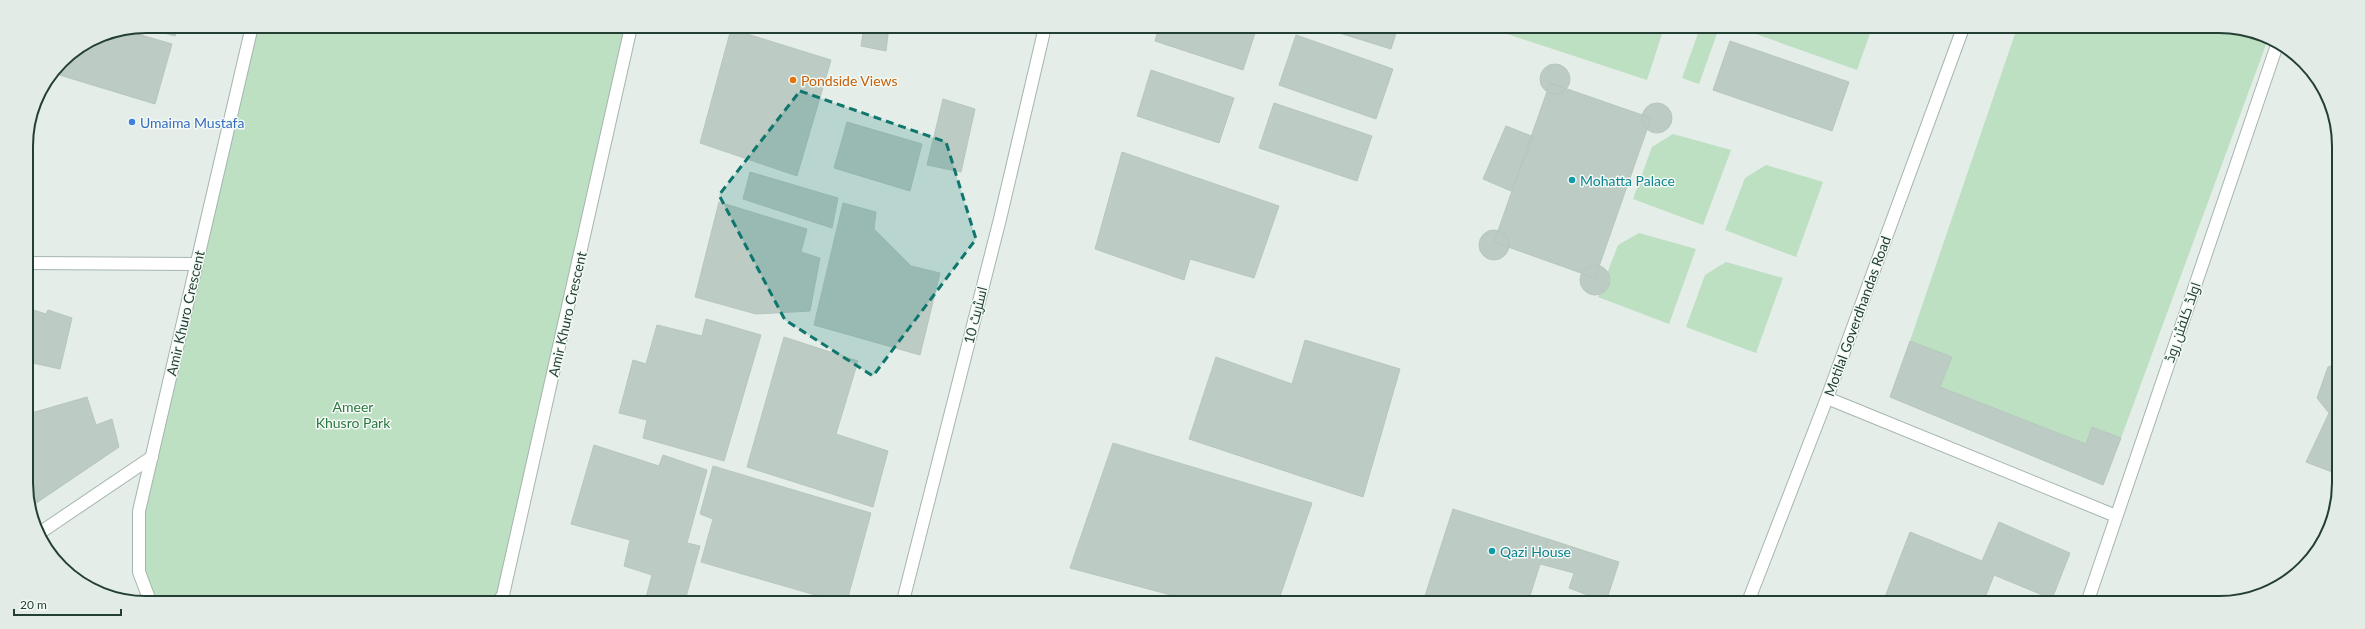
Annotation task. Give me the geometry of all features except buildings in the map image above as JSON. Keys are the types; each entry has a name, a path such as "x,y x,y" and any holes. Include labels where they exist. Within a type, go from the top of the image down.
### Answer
{"street":[{"name":"Amir Khuro Crescent","path":"148,596 139,572 139,511 250,33"},
{"name":"Amir Khuro Crescent","path":"502,596 629,33"},
{"name":"اسٹریٹ 10","path":"904,596 1000,219 1044,33"},
{"name":"Motilal Goverdhandas Road","path":"1750,596 1827,398 1961,33"},
{"name":"اولڈ کلفٹن روڈ","path":"2089,596 2276,48"},
{"path":"33,263 197,264"},
{"path":"1827,398 2116,516"},
{"path":"44,530 152,457"}],"highlighted area":[{"path":"800,91 946,142 976,239 873,376 785,320 719,195"}],"green space":[{"name":"Ameer Khusro Park","path":"250,33 630,33 500,596 150,596 139,572 139,511"},
{"path":"1504,33 1662,33 1647,80"},
{"path":"1698,33 1717,33 1699,84 1682,78"},
{"path":"1753,33 1870,33 1857,70"},
{"path":"2015,33 2227,33 2256,39 2266,44 2121,438 2092,427 2086,444 1940,387 1952,357 1910,341"},
{"path":"1673,134 1731,150 1703,225 1633,199 1652,147"},
{"path":"1766,165 1823,182 1796,257 1725,230 1745,178"},
{"path":"1639,233 1696,249 1669,324 1598,297 1618,245"},
{"path":"1726,262 1783,278 1756,353 1686,327 1705,275"}],"place":[{"name":"Pondside Views","path":"793,80"},
{"name":"Umaima Mustafa","path":"132,122"},
{"name":"Mohatta Palace","path":"1572,180"},
{"name":"Qazi House","path":"1492,551"}]}
